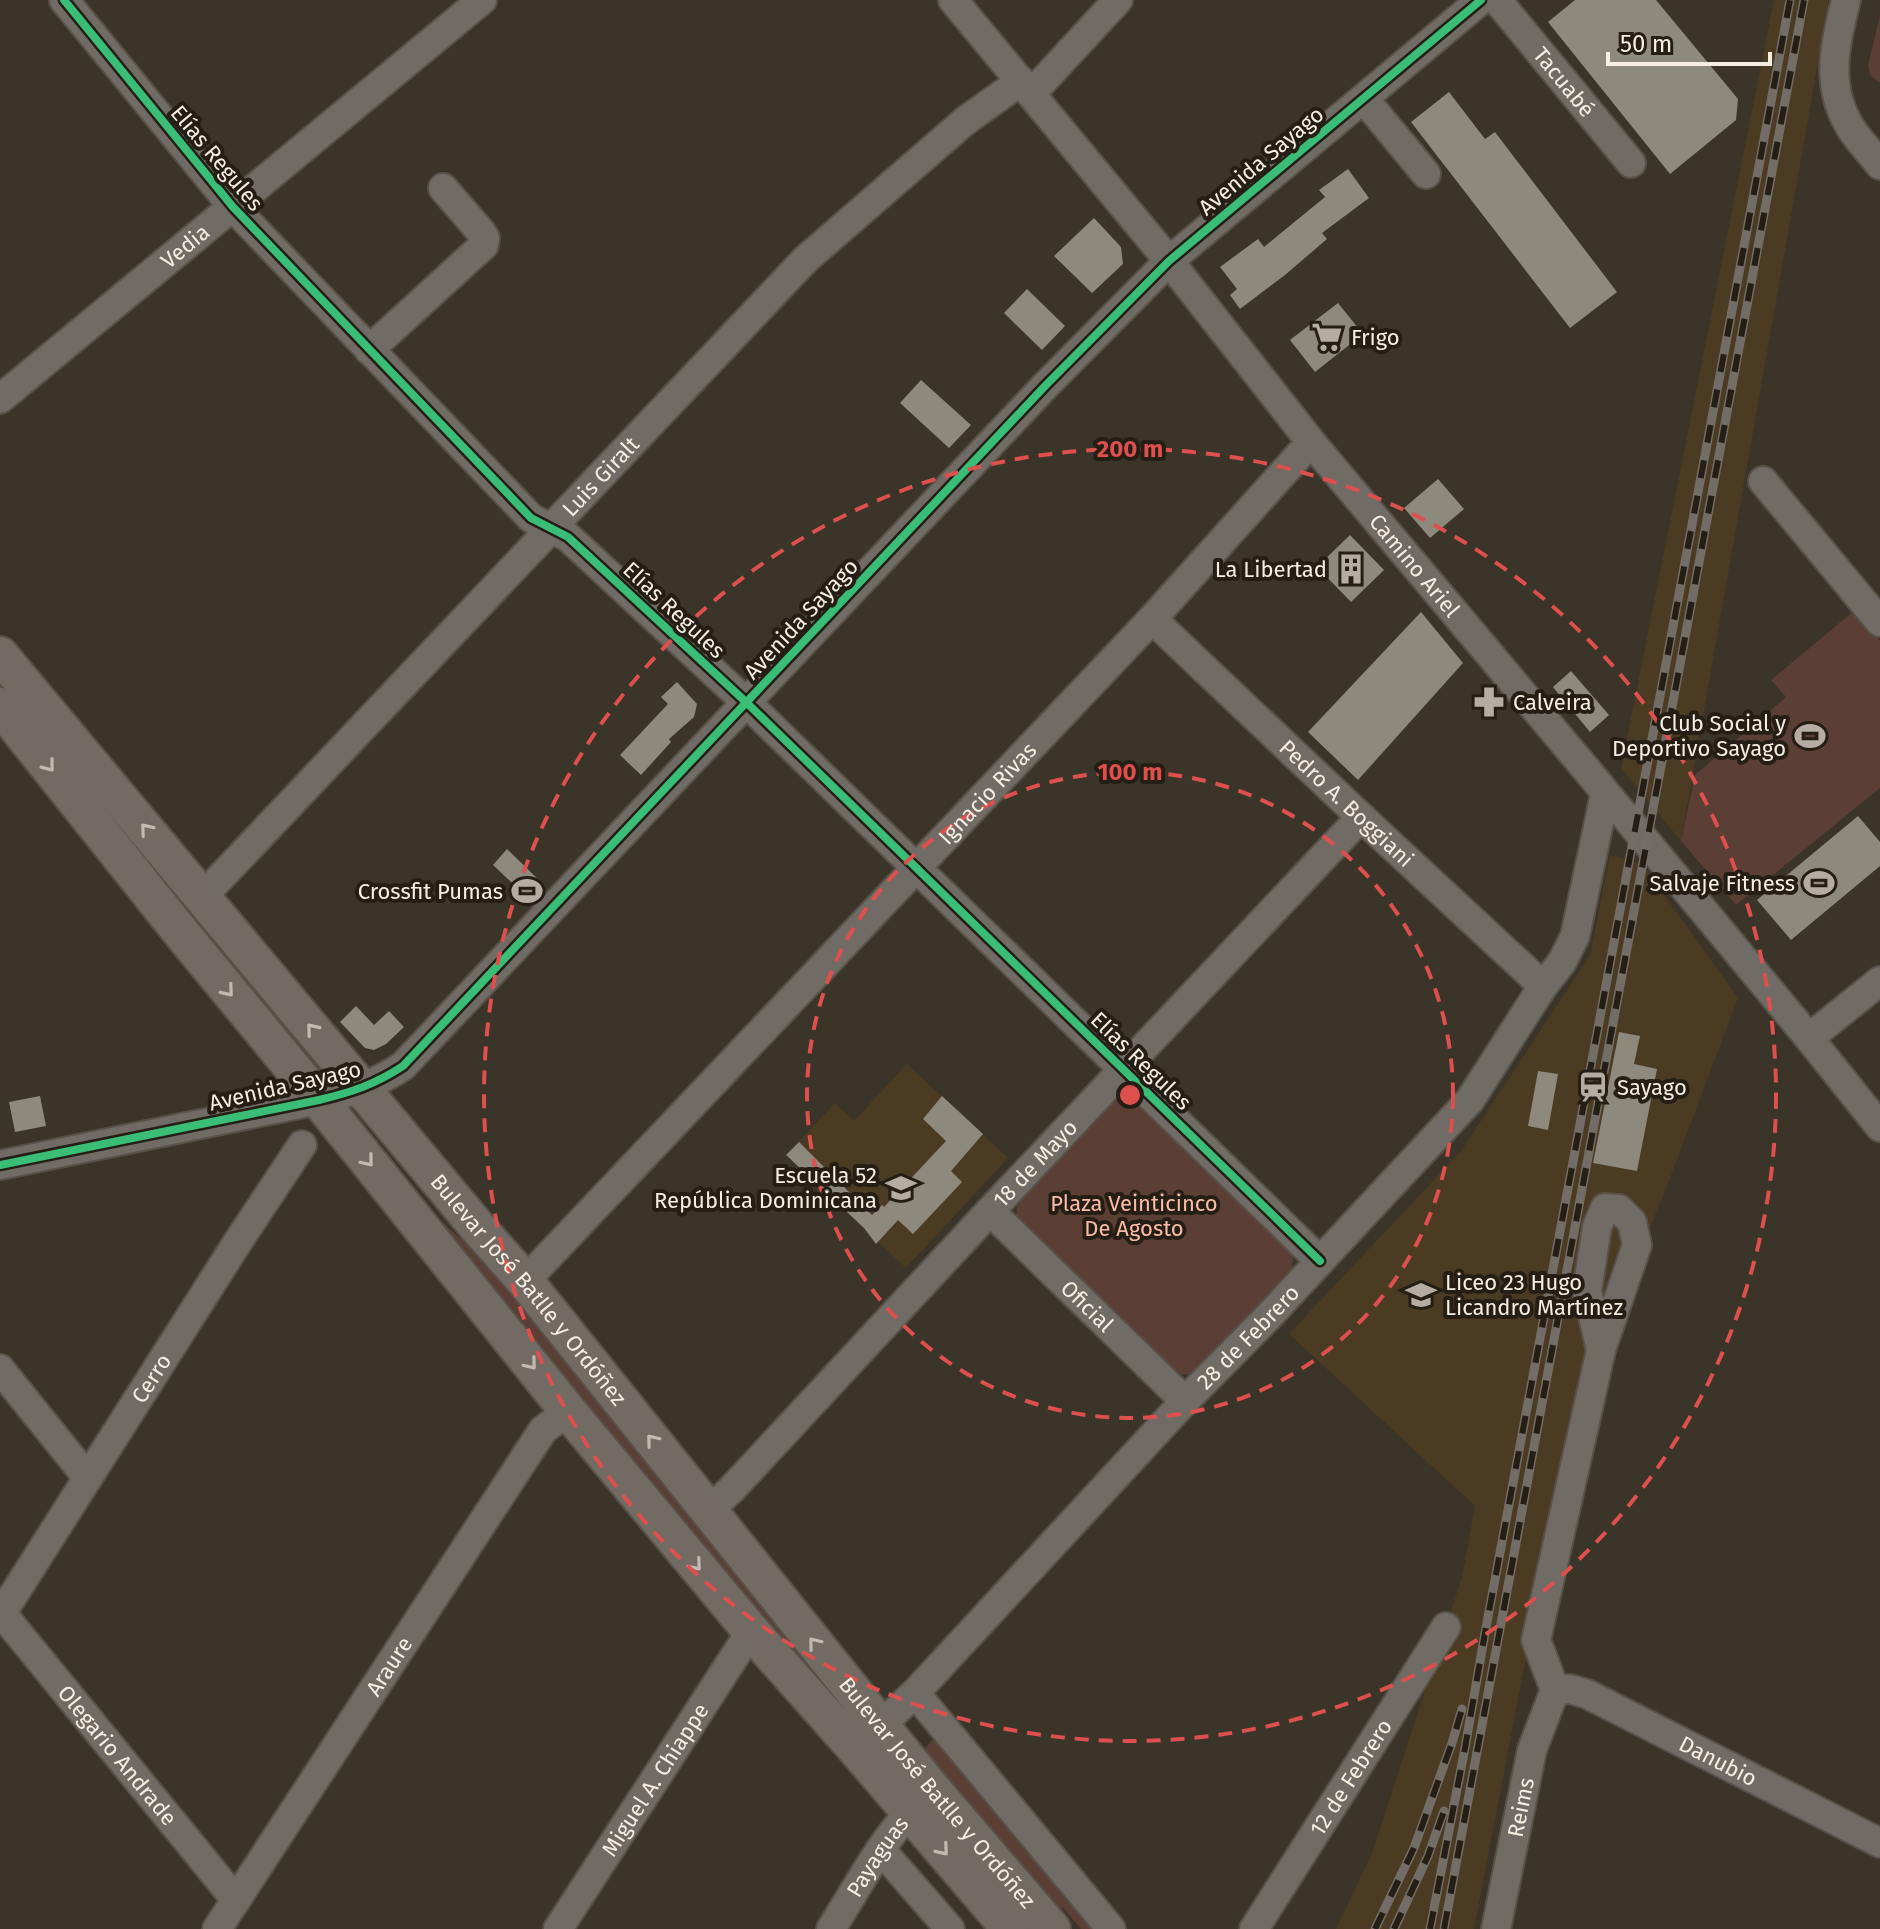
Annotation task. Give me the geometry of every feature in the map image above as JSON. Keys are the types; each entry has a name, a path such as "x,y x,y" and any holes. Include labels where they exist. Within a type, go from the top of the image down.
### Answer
{"main road":[{"name":"Bulevar José Batlle y Ordóñez","path":"0,655 525,1281 709,1510 868,1737 922,1801 1052,1929"},
{"name":"Bulevar José Batlle y Ordóñez","path":"0,706 568,1411 751,1631 868,1737"},
{"name":"Bulevar José Batlle y Ordóñez","path":"922,1801 1010,1929"}],"street":[{"name":"Elías Regules","path":"64,0 233,207 531,518 568,537 747,703 1320,1261"},
{"name":"Vedia","path":"0,399 482,0"},
{"name":"Camino Ariel","path":"953,0 1169,261 1311,442 1880,1127"},
{"name":"Luis Giralt","path":"203,896 806,259 965,121 1026,87 1118,0"},
{"path":"1846,0 1833,59 1834,77 1842,111 1880,165"},
{"name":"Avenida Sayago","path":"0,1165 319,1100 362,1089 403,1066 1046,385 1169,261 1479,2"},
{"name":"Tacuabé","path":"1479,2 1631,163"},
{"path":"1364,99 1426,174"},
{"path":"369,350 484,245 485,238 481,232 443,188"},
{"name":"Ignacio Rivas","path":"525,1281 1152,619 1311,442"},
{"path":"1763,481 1880,622"},
{"name":"Pedro A. Boggiani","path":"1152,619 1543,986"},
{"name":"28 de Febrero","path":"868,1737 915,1693 1185,1401 1470,1100 1543,986 1562,962 1575,936 1605,794"},
{"name":"18 de Mayo","path":"709,1510 1361,817"},
{"path":"1809,1038 1880,981"},
{"name":"Cerro","path":"1,1612 302,1145"},
{"name":"Oficial","path":"990,1211 1185,1401"},
{"path":"1555,1690 1536,1640 1601,1350"},
{"path":"0,1369 87,1477"},
{"name":"Araure","path":"217,1929 543,1430 568,1411"},
{"name":"Olegario Andrade","path":"1,1612 236,1900"},
{"name":"12 de Febrero","path":"1254,1929 1446,1627"},
{"name":"Miguel A. Chiappe","path":"558,1929 751,1631"},
{"name":"Danubio","path":"1555,1690 1570,1689 1587,1694 1880,1843"},
{"name":"Reims","path":"1496,1929 1532,1750 1555,1690"},
{"name":"Bulevar José Batlle y Ordóñez","path":"915,1693 1111,1929"},
{"name":"Payaguas","path":"831,1929 881,1850 922,1801"},
{"path":"881,1850 950,1929"}],"shaded area":[{"path":"1774,0 1829,0 1681,841 1621,768"},
{"path":"1610,855 1642,864 1738,998 1570,1428 1474,1929 1336,1929 1372,1853 1462,1577 1475,1506 1289,1334 1461,1151 1590,955"},
{"name":"Escuela 52 República Dominicana","path":"907,1064 1008,1158 906,1268 786,1155 835,1103 854,1121"}],"green space":[{"path":"1880,15 1880,83 1870,75 1868,66"},
{"name":"Club Social y Deportivo Sayago","path":"1855,610 1880,641 1880,788 1736,905 1681,841 1695,775 1786,697 1771,680"},
{"name":"Plaza Veinticinco De Agosto","path":"1120,1097 1137,1099 1293,1252 1292,1269 1288,1276 1195,1372 1188,1374 1172,1370 1016,1220 1017,1207 1022,1199 1111,1101"},
{"path":"369,1142 434,1215 494,1268 817,1668 764,1621"},
{"path":"936,1736 1099,1929 1081,1929 1063,1908 1060,1909 924,1749"}],"building":[{"path":"1575,0 1656,0 1738,99 1736,120 1670,174 1548,22"},
{"path":"1449,92 1485,139 1495,132 1617,292 1570,328 1411,122"},
{"path":"1348,169 1369,198 1322,233 1327,239 1240,309 1230,295 1237,289 1220,267 1258,239 1264,247 1325,197 1319,190"},
{"path":"1094,218 1121,247 1123,264 1092,293 1054,256"},
{"path":"1027,289 1065,326 1042,350 1004,313"},
{"name":"Frigo","path":"1338,303 1363,334 1315,372 1290,340"},
{"path":"921,380 971,425 949,448 900,403"},
{"path":"1438,479 1464,509 1430,538 1404,508"},
{"name":"La Libertad","path":"1350,535 1384,570 1351,602 1317,567"},
{"path":"1421,612 1463,663 1358,780 1308,732"},
{"path":"1571,671 1609,715 1590,732 1553,687"},
{"path":"677,682 697,704 694,717 669,739 671,742 641,775 620,755 668,704 661,697"},
{"name":"Salvaje Fitness","path":"1858,816 1880,842 1880,866 1791,940 1757,900"},
{"path":"507,849 541,882 527,897 493,865"},
{"path":"356,1006 374,1025 389,1011 404,1027 386,1044 374,1050 365,1048 340,1022"},
{"path":"1619,1032 1640,1036 1634,1064 1657,1069 1637,1171 1593,1163"},
{"path":"1538,1071 1558,1074 1548,1130 1528,1126"},
{"path":"40,1096 46,1126 15,1132 9,1102"},
{"path":"942,1096 983,1134 951,1171 962,1182 913,1234 898,1220 876,1244 864,1228 786,1155 799,1142 872,1215 882,1205 884,1207 946,1141 923,1119"}],"railway":[{"path":"1430,1929 1790,0"},
{"path":"1444,1929 1804,0"},
{"path":"1375,1929 1414,1848 1462,1709"},
{"path":"1394,1929 1428,1856 1444,1811"}],"cycle path":[{"path":"64,0 233,207 531,518 568,537 747,703 1320,1261"},
{"path":"0,1165 319,1100 362,1087 403,1066 1046,385 1169,261 1481,0"}],"place":[{"name":"Frigo","path":"1327,337"},
{"name":"La Libertad","path":"1351,569"},
{"name":"Calveira","path":"1489,702"},
{"name":"Club Social y Deportivo Sayago","path":"1810,736"},
{"name":"Salvaje Fitness","path":"1819,883"},
{"name":"Crossfit Pumas","path":"527,891"},
{"name":"Sayago","path":"1593,1087"},
{"name":"Escuela 52 República Dominicana","path":"901,1188"},
{"name":"Liceo 23 Hugo Licandro Martínez","path":"1421,1295"}]}
